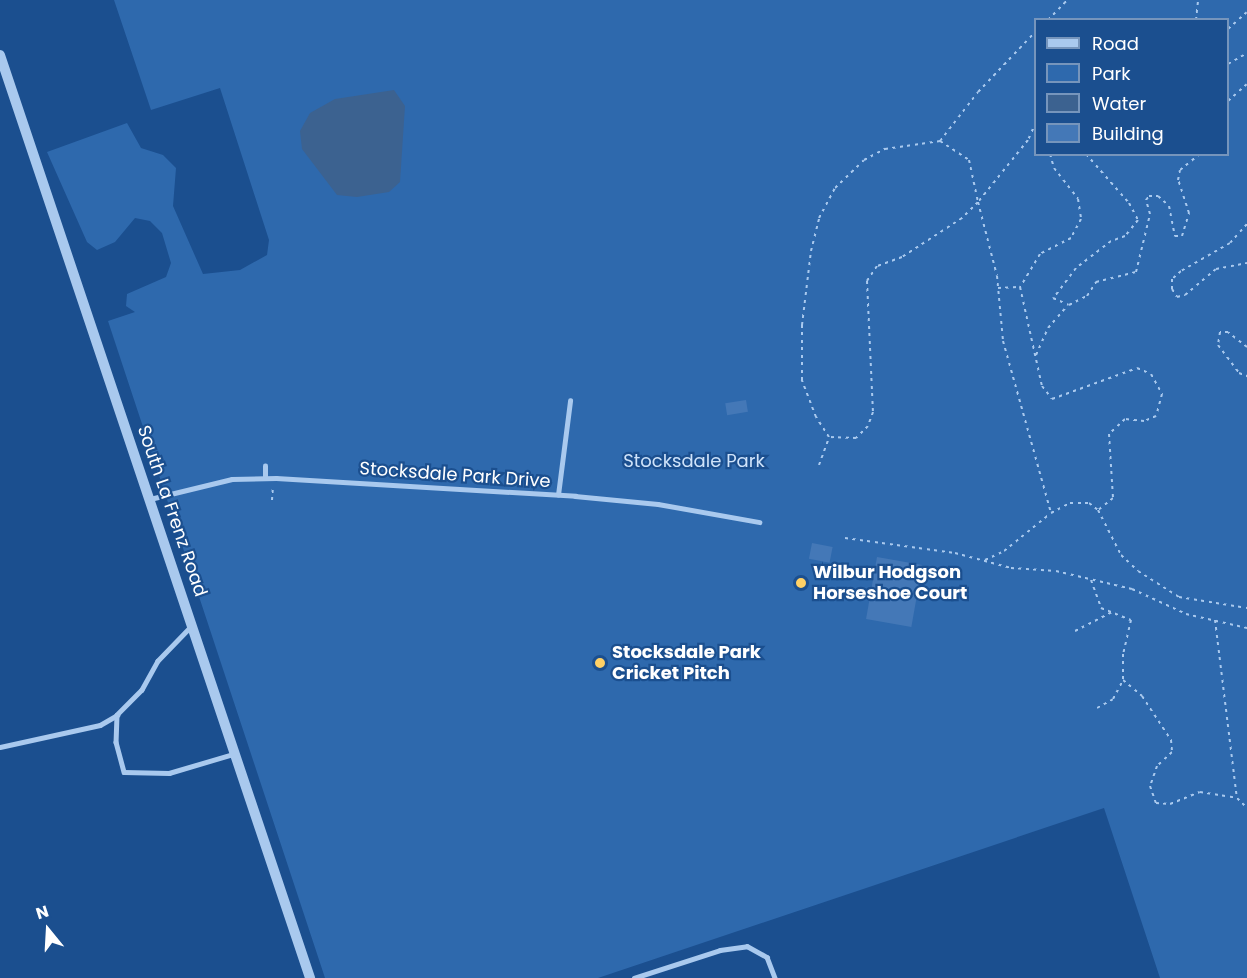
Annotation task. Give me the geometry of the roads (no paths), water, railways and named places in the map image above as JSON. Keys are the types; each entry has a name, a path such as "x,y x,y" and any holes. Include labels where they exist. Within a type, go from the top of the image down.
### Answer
{"street":[{"name":"South La Frenz Road","path":"0,55 194,625 310,978"}],"lane":[{"path":"558,495 570,401"},
{"path":"265,478 266,466"},
{"name":"Stocksdale Park Drive","path":"150,499 232,479 273,478 558,495 658,504 759,522"},
{"path":"0,747 100,725 117,715 142,690 158,661 194,625"},
{"path":"117,715 116,742 124,772 169,773 236,753"},
{"path":"634,978 720,950 747,946 766,957 775,978"}],"water":[{"path":"394,90 405,106 400,182 389,192 357,197 337,195 302,149 300,131 310,113 335,99"}],"place":[{"name":"Wilbur Hodgson Horseshoe Court","path":"801,583"},
{"name":"Stocksdale Park Cricket Pitch","path":"600,663"}],"park label":[{"name":"Stocksdale Park","path":"694,461"}]}
